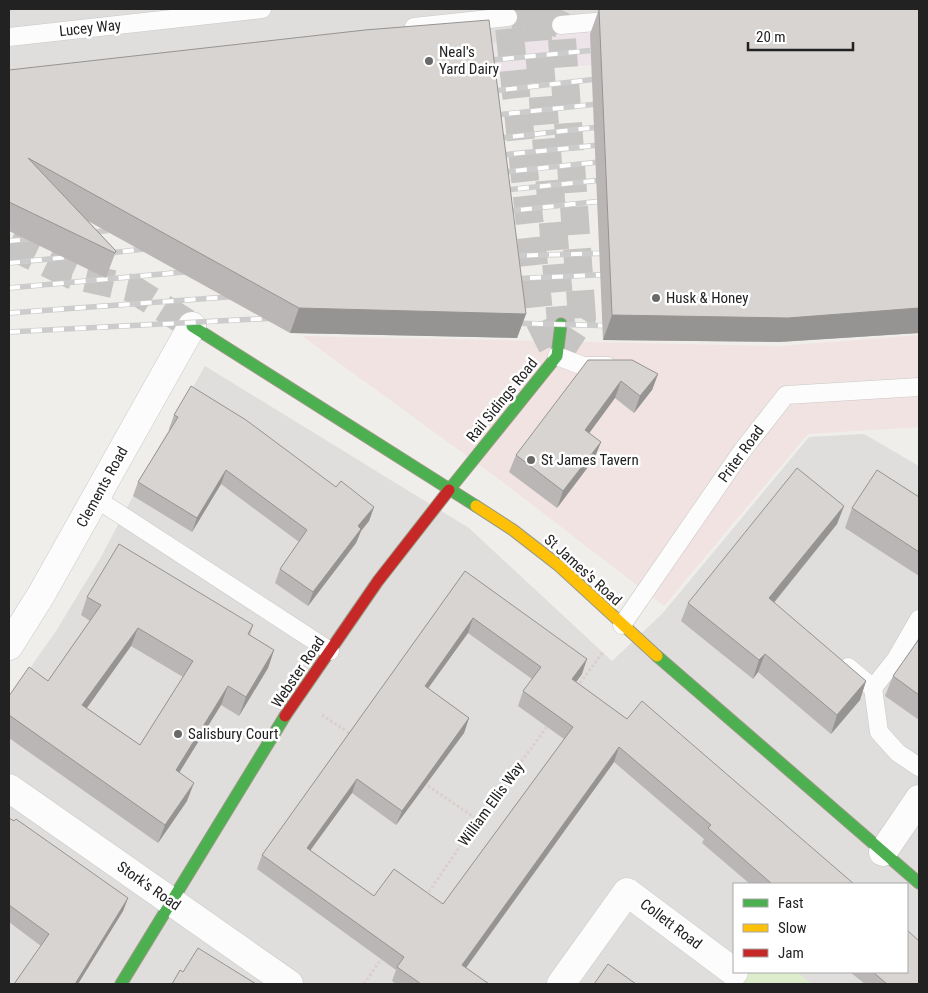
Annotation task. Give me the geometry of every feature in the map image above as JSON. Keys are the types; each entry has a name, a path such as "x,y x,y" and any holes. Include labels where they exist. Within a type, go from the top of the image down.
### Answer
{"street":[{"name":"Rail Sidings Road","path":"450,488 557,356 561,324"},
{"name":"St James's Road","path":"192,326 450,488 513,530 558,565 622,626 919,883"},
{"name":"Clements Road","path":"9,646 41,595 192,326"},
{"name":"Webster Road","path":"121,984 297,698 378,581 450,488"},
{"name":"Stork's Road","path":"9,788 289,984"},
{"path":"883,852 919,799"},
{"name":"Collett Road","path":"561,984 627,892 733,972"}],"lane":[{"name":"Lucey Way","path":"9,37 262,9"},
{"path":"400,28 508,17"},
{"path":"562,25 630,19"},
{"path":"557,356 583,366 629,366"},
{"name":"Priter Road","path":"622,626 742,451 786,395 919,388"},
{"path":"95,498 330,651"},
{"path":"873,688 896,658 919,619"},
{"path":"835,656 873,688 880,732 898,754 919,767"}],"path":[{"path":"573,692 622,626"},
{"path":"297,698 354,736"},
{"name":"William Ellis Way","path":"421,902 478,820 549,724"},
{"path":"420,781 478,820"},
{"path":"364,984 387,952"}],"shaded area":[{"path":"9,9 835,9 590,29 480,45 9,94"},
{"path":"590,29 770,52 565,67 360,87 480,45"},
{"path":"919,335 919,427 808,434 664,606 500,480 302,336 780,346"},
{"path":"205,366 469,528 612,661 662,614 809,437 864,434 919,466 919,984 9,984 9,698 56,631 101,557 162,441"}],"green space":[{"path":"743,973 798,973 812,984 735,984"}],"building":[{"path":"599,9 919,9 919,308 788,318 612,315"},
{"path":"489,20 526,314 299,308 28,158 116,251 115,253 9,202 9,70 365,30"},
{"path":"588,360 632,360 658,374 640,396 621,381 585,430 601,442 563,491 516,455"},
{"path":"191,386 246,420 336,487 341,481 374,507 358,526 361,529 313,592 280,569 307,530 226,470 197,518 138,482 178,417 174,415"},
{"path":"797,468 844,506 769,598 866,681 837,715 765,654 759,660 688,603"},
{"path":"877,470 919,497 919,552 852,508"},
{"path":"119,544 253,625 248,634 274,650 246,697 228,686 176,770 194,783 165,825 9,715 9,696 29,667 48,681 101,605 87,597","holes":["138,628 193,661 140,745 82,705"]},
{"path":"465,571 587,659 572,679 627,719 642,701 853,883 771,883 708,828 711,825 619,747 462,965 489,984 421,984 397,967 404,957 262,855","holes":["473,618 541,667 523,691 573,727 443,904 394,869 374,896 307,848 357,779 402,811 469,718 425,686"]},
{"path":"919,639 919,695 893,676"},
{"path":"9,818 14,821 16,819 128,898 75,984 14,984 49,934 9,905"},
{"path":"908,931 919,941 919,984 887,984 874,973 908,973"},
{"path":"198,948 256,984 172,984 180,970 183,972"},
{"path":"608,964 636,984 594,984"}],"tunnel":[{"path":"536,13 561,25 582,318 557,356 540,322 508,17 536,13"},
{"path":"536,13 561,324"},
{"path":"9,245 72,275 131,288 192,326"}],"railway":[{"path":"481,61 606,49"},
{"path":"484,92 606,78"},
{"path":"487,116 606,103"},
{"path":"491,139 608,126"},
{"path":"492,156 609,144"},
{"path":"494,173 609,161"},
{"path":"496,191 611,179"},
{"path":"499,212 611,200"},
{"path":"86,233 121,229"},
{"path":"9,241 39,238"},
{"path":"101,254 153,248"},
{"path":"505,256 613,253"},
{"path":"9,263 79,256"},
{"path":"9,288 195,271"},
{"path":"508,279 615,274"},
{"path":"9,313 241,296"},
{"path":"9,332 277,318"},
{"path":"510,323 617,326"}],"traffic: fast":[{"path":"449,490 557,356 561,324"},
{"path":"192,326 476,506"},
{"path":"657,656 919,883"},
{"path":"121,984 285,716"}],"traffic: slow":[{"path":"476,506 513,530 558,565 657,656"}],"traffic: jam":[{"path":"285,716 378,581 449,490"}],"place":[{"name":"Neal's Yard Dairy","path":"429,61"},
{"name":"Husk & Honey","path":"656,298"},
{"name":"St James Tavern","path":"531,460"},
{"name":"Salisbury Court","path":"178,734"}]}
